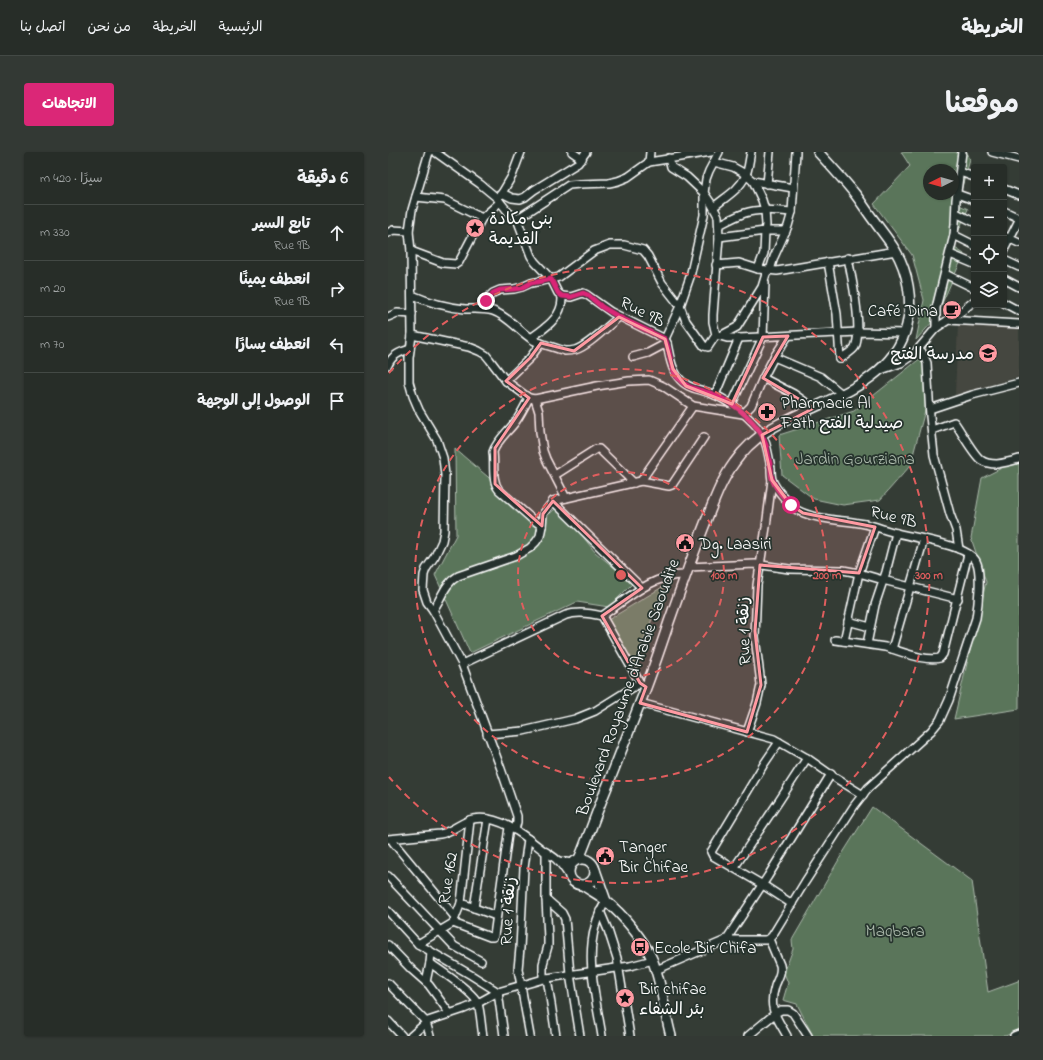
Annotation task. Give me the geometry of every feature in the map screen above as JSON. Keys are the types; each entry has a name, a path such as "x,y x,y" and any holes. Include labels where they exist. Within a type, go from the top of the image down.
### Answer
{"main road":[{"name":"Boulevard Royaume d'Arabie Saoudite","path":"576,861 590,833 640,703 643,685 687,571 722,483 734,462 762,435 777,425 843,395 866,381 891,358 905,333 910,305 909,293 904,270 896,250 856,195 818,152"},
{"name":"Boulevard Royaume d'Arabie Saoudite","path":"590,833 592,865 606,901"},
{"path":"583,859 592,865 595,875 589,884 584,886 578,885 570,879 568,874 569,868 576,861 583,859"},
{"name":"Boulevard Royaume d'Arabie Saoudite","path":"584,886 606,901 625,920 644,944 653,960 656,970 671,1036"}],"street":[{"path":"391,841 454,920 492,938 494,936 496,916 512,828 517,822 517,816 462,664 425,597 423,586 426,569 440,547 444,532 445,475 444,458 436,440 419,410 409,382 409,358 412,335 412,296 409,230 412,210 429,152"},
{"path":"435,152 500,197 509,213 516,219 531,256 551,279 558,293 562,296 561,307 553,320 543,330 531,338"},
{"path":"411,251 443,263 456,264 459,262 482,218 500,197 512,176 521,152"},
{"path":"572,152 582,159"},
{"path":"500,197 520,199 525,197 578,163 586,152"},
{"path":"649,162 650,152"},
{"path":"516,219 569,186 618,181 628,177 649,162 711,152"},
{"path":"633,357 648,353 666,341 690,277 704,215 704,193 706,179 719,152"},
{"path":"714,207 737,188 746,176 751,152"},
{"path":"767,184 770,152"},
{"path":"483,309 486,301 493,293 500,290 522,288 531,283 558,277 594,251 610,245 624,245 643,250 648,256 662,284 680,306 686,321 705,347 708,346 718,336 737,326 765,280 768,270 771,267 792,212 796,152"},
{"path":"959,178 962,152"},
{"path":"992,152 1019,159"},
{"path":"669,158 671,166 687,177 704,193 714,207 718,216 719,238 716,265 716,288 713,304 713,322 718,336"},
{"path":"714,162 733,167 742,172 753,182 765,210 766,225 764,253 758,269"},
{"path":"960,172 971,176"},
{"path":"753,182 793,188"},
{"path":"1007,190 1019,195"},
{"path":"959,195 971,199"},
{"path":"416,197 445,200 482,218"},
{"path":"936,328 936,308 954,235 956,200"},
{"path":"719,225 750,211 765,210 792,212"},
{"path":"956,213 971,220"},
{"path":"1007,213 1019,219 1007,238 1019,243"},
{"path":"390,229 409,230"},
{"path":"719,238 765,231 786,231"},
{"path":"954,235 971,244"},
{"path":"716,265 739,263 758,269 777,271 896,250"},
{"path":"950,254 971,263"},
{"path":"828,262 837,314 840,359 854,348 858,332 853,282 848,258"},
{"path":"1007,261 1019,267"},
{"path":"945,274 971,287"},
{"path":"732,404 763,337 765,280"},
{"path":"1007,281 1019,287"},
{"name":"Rue 9B","path":"562,296 571,297 583,293 588,295 602,307 666,341 673,369 686,386 715,395 732,404 757,427 766,444 772,480 777,489 795,509 802,513 839,521 875,526 896,533 945,544 959,549 971,556"},
{"path":"412,296 437,305 466,309 492,310 531,338 565,351 574,351 583,347 619,317"},
{"path":"877,371 901,363 914,354 936,328 971,304"},
{"path":"1007,305 1019,311"},
{"path":"388,316 397,313 412,314"},
{"path":"948,320 1019,324"},
{"path":"718,336 739,338 858,332 905,333"},
{"path":"412,335 469,347 479,351 486,355 506,381 532,398 539,412 543,451 566,498"},
{"path":"542,526 499,490 494,480 494,448 532,398 629,381 649,380 657,382 693,406 743,414 751,406 774,357 788,336"},
{"path":"715,395 739,338"},
{"path":"506,381 530,358 541,342"},
{"path":"388,365 390,359 401,352 410,349"},
{"path":"918,349 924,354 927,363 934,455 950,514 956,530 959,549"},
{"path":"774,357 821,377 843,395"},
{"path":"763,378 794,394 814,408"},
{"path":"930,409 972,395 1019,383"},
{"path":"638,482 649,469 693,406"},
{"path":"932,430 954,422 981,460 995,464 1019,459"},
{"path":"433,610 447,586 454,578 509,559 530,548 540,536 544,514 554,501 638,482 669,486 672,485 704,437"},
{"path":"555,475 599,449 638,482"},
{"name":"Rue 1 زنقة","path":"747,732 755,709 760,685 755,631 757,582 772,480"},
{"path":"554,501 642,588"},
{"path":"844,641 859,573 875,526"},
{"path":"867,644 875,605 896,533"},
{"path":"892,649 909,586 924,539"},
{"path":"835,640 892,649 930,659 940,658 943,654 971,556"},
{"path":"656,970 726,940 769,939 774,934 850,812 863,795 875,782 931,731 942,715 968,642 977,611 979,573 977,564 971,556"},
{"path":"462,664 566,615 584,613 602,616 642,588 657,580 687,571 760,565 789,569 827,569 859,573 958,599"},
{"path":"487,734 523,731 575,719 596,710 643,685 602,616"},
{"path":"848,621 870,627"},
{"path":"640,703 765,736 807,758 863,795"},
{"path":"779,742 711,852 713,856 763,884 792,904"},
{"path":"734,868 780,801 807,758"},
{"path":"726,940 763,884 831,774"},
{"path":"474,908 488,819"},
{"path":"391,841 443,834 470,820 488,819 512,828 558,861 568,874"},
{"name":"Rue 162","path":"418,944 440,931 454,920 461,903 470,820"},
{"name":"Rue 1 زنقة","path":"528,839 524,868 518,973 530,1036"},
{"path":"546,852 548,946 543,964 556,1036"},
{"path":"558,861 576,861"},
{"path":"389,878 458,949 481,961"},
{"path":"546,899 562,913 565,919 570,974 580,1036"},
{"path":"602,1036 592,972 591,951 594,929 600,911 606,901"},
{"path":"461,903 496,916"},
{"path":"600,911 608,930 619,968 630,1036"},
{"path":"388,912 418,944 498,992"},
{"path":"769,939 781,969 781,973 775,986 772,1007 787,1036"},
{"path":"388,945 426,982 450,1014"},
{"path":"426,982 431,952"},
{"path":"411,1036 426,1022 478,1003 498,992 545,979 570,974 619,968 653,960"},
{"path":"430,963 460,985 478,1003 483,1036"},
{"path":"388,983 426,1022 430,1036"},
{"path":"498,992 504,1036"},
{"path":"748,1036 775,1013 783,1010 792,1011 808,1036"},
{"path":"388,1021 402,1036"},
{"path":"1014,1036 1019,1034"}],"highlighted area":[{"path":"619,317 665,339 673,369 686,386 732,404 763,337 788,336 763,378 814,408 762,435 772,480 791,505 803,513 875,527 859,573 760,565 755,631 761,685 747,732 640,703 646,687 640,683 602,616 642,588 553,501 543,514 542,526 495,484 495,448 529,398 506,381 530,358 541,343 574,351"}],"shaded area":[{"name":"مدرسة الفتح","path":"958,324 1019,328 1019,377 955,395"}],"green space":[{"path":"901,152 967,152 970,160 959,197 959,164 923,164 923,200 958,200 957,204 968,209 952,246 964,254 935,319 916,340 924,300 912,255 874,204 910,166"},
{"name":"Jardin Gourziana","path":"922,357 931,388 910,466 880,500 843,505 814,499 782,475 779,435 854,411"},
{"path":"455,449 540,521 559,506 595,552 633,583 609,607 577,602 470,653 435,575 456,535"},
{"path":"1019,459 1019,709 954,719 986,582 971,538 982,478"},
{"path":"664,586 634,668 608,620"},
{"name":"Maqbara","path":"872,807 972,881 988,992 1018,981 1019,979 1019,1031 1005,1036 813,1036 797,1004 783,1000 788,983 784,973 793,949 792,940 841,856"}],"place":[{"name":"بني مكادة القديمة","path":"475,228"},
{"name":"Café Dina","path":"952,310"},
{"name":"مدرسة الفتح","path":"988,353"},
{"name":"Pharmacie Al Fath صيدلية الفتح","path":"767,412"},
{"name":"Dg. Laasiri","path":"685,543"},
{"name":"Tanger Bir Chifae","path":"605,856"},
{"name":"Ecole Bir Chifa","path":"640,947"},
{"name":"Bir chifae بئر الشفاء","path":"625,998"}],"route":[{"path":"486,301 493,293 500,290 522,288 531,283 551,279 558,293 562,296 571,297 583,293 588,295 610,312 665,339 673,369 686,386 710,393 732,404 757,427 766,444 772,480 777,489 791,505"}]}
